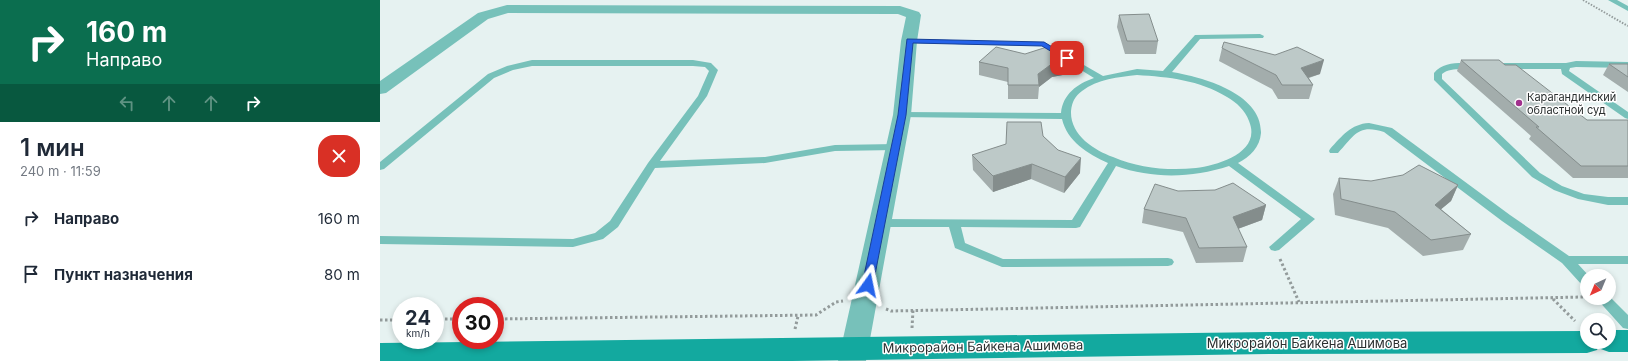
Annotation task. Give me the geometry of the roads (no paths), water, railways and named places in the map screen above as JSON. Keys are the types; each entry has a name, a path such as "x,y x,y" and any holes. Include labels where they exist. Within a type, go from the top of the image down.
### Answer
{"street":[{"path":"380,89 483,16 507,9 900,10 914,15 909,41 902,115 854,354"},
{"name":"Микрорайон Байкена Ашимова","path":"380,355 854,354 1580,333"},
{"path":"1616,342 1628,341"}],"lane":[{"path":"1612,0 1628,9"},
{"path":"1166,73 1198,36 1260,36"},
{"path":"909,41 1044,44 1102,79"},
{"path":"380,167 491,76 510,68 532,63 693,63 708,65 714,70 702,96 652,165 614,224 599,236 573,243 380,240"},
{"path":"1496,66 1566,66 1576,64 1628,65"},
{"path":"1480,66 1449,66 1442,69 1438,73 1438,80 1536,175 1558,188 1582,197 1608,201 1628,201"},
{"path":"1566,66 1566,72 1628,116"},
{"path":"1137,72 1166,73 1194,79 1220,89 1240,102 1253,117 1257,134 1249,150 1231,163 1202,171 1168,173 1134,167 1103,157 1080,142 1067,125 1065,109 1073,94 1089,83 1111,75 1137,72"},
{"path":"902,115 1066,116"},
{"path":"1334,151 1359,126 1373,125 1388,130 1506,218 1566,260 1580,275"},
{"path":"652,165 765,160 835,148 896,147"},
{"path":"881,223 1076,224 1114,161"},
{"path":"1231,163 1309,219 1275,247"},
{"path":"954,223 959,245 1002,263 1168,262"},
{"path":"1566,260 1628,260"},
{"path":"1610,305 1628,324"}],"place":[{"name":"Карагандинский областной суд","path":"1519,103"}]}
